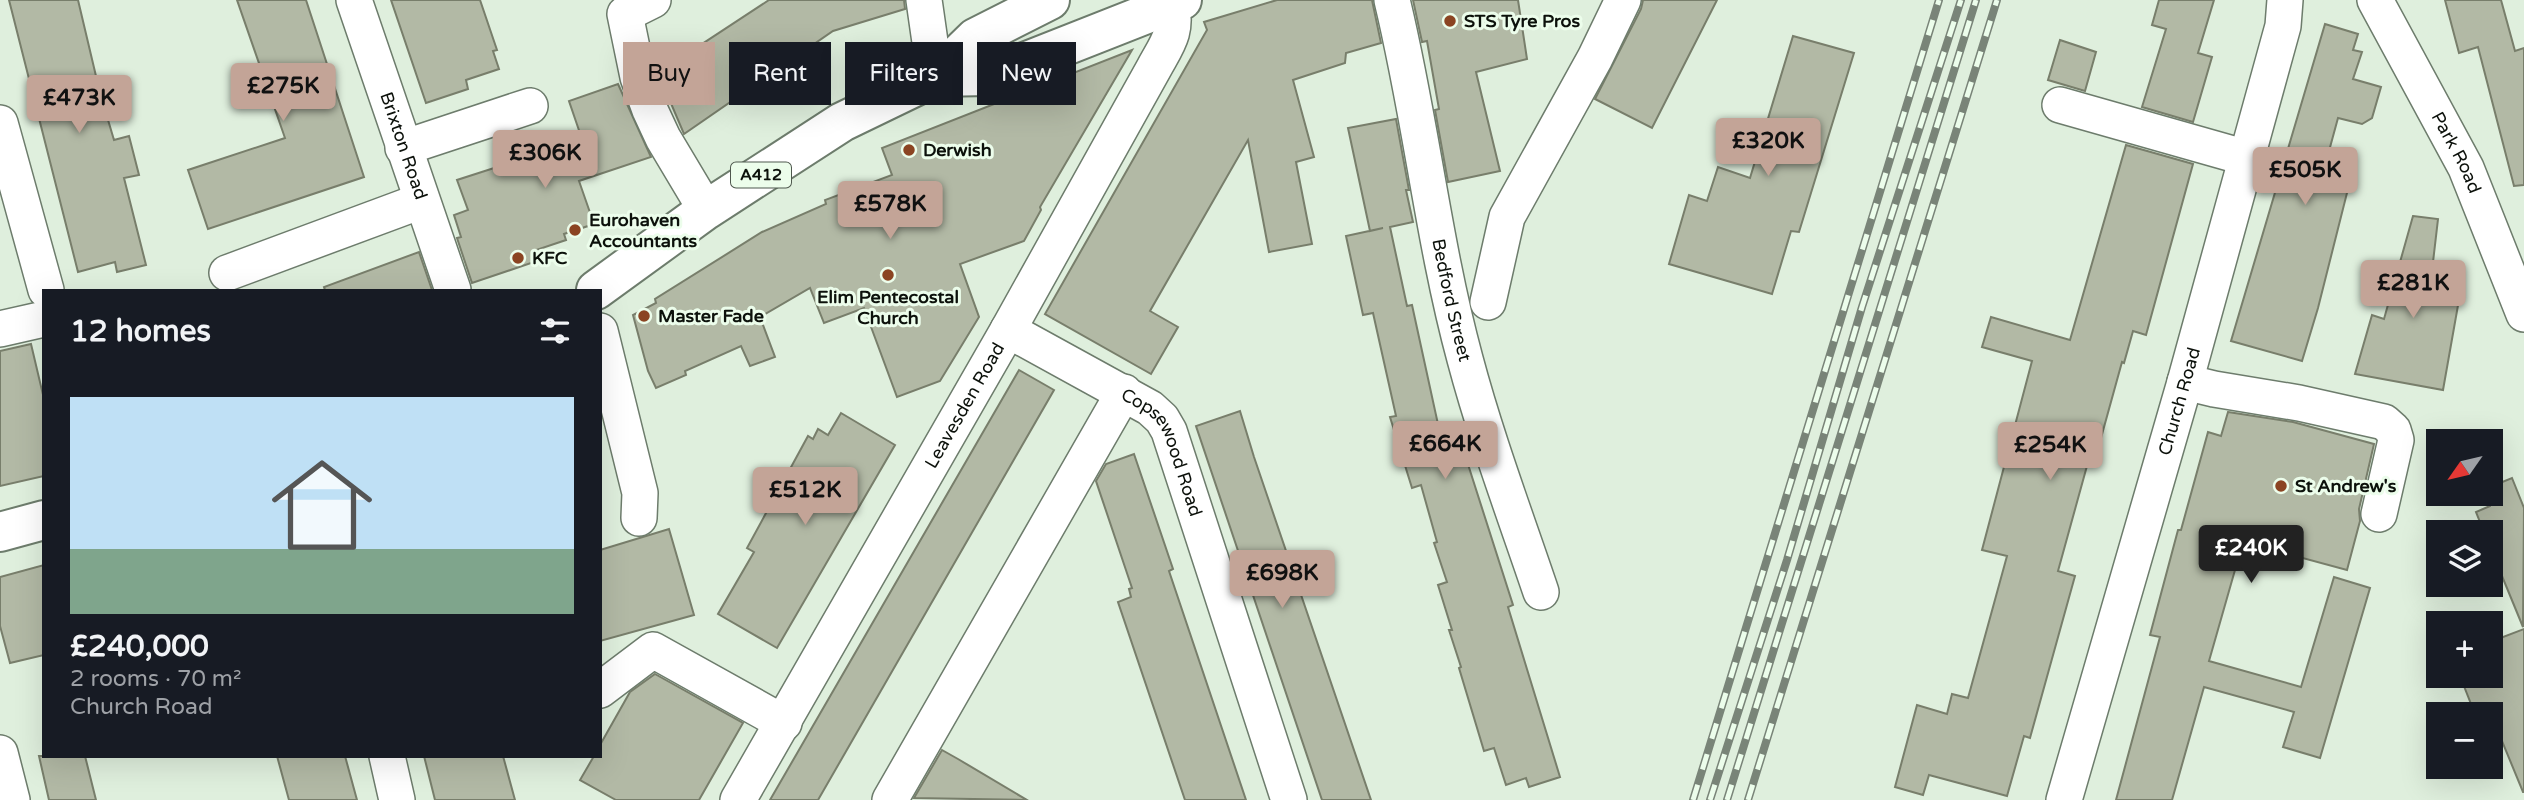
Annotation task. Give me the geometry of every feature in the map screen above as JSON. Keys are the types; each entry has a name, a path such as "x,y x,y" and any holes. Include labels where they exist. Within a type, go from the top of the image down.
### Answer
{"main road":[{"name":"A412","path":"963,50 975,38 1050,0"},
{"name":"A412","path":"963,76 989,76 1173,1"},
{"name":"A412","path":"597,289 706,210 842,122 877,105"},
{"path":"0,532 42,521"}],"street":[{"name":"Brixton Road","path":"354,0 453,289"},
{"path":"923,0 930,42"},
{"name":"Bedford Street","path":"1392,0 1405,51 1435,218 1465,359 1541,592"},
{"path":"1488,302 1507,217 1595,58 1623,0"},
{"name":"Church Road","path":"2064,800 2247,158 2283,26 2285,0"},
{"name":"Park Road","path":"2375,0 2466,168 2524,313"},
{"name":"Leavesden Road","path":"738,800 1009,331 1166,47 1175,20 1173,1"},
{"path":"634,5 638,77 650,110 677,163 706,210"},
{"path":"2060,105 2247,158"},
{"path":"403,148 530,106"},
{"path":"0,123 46,289"},
{"path":"226,273 421,201"},
{"path":"0,329 42,319"},
{"name":"Copsewood Road","path":"1009,331 1124,392 1162,419 1169,431 1289,800"},
{"path":"602,339 640,493 639,518"},
{"path":"2185,382 2384,422 2393,430 2396,440 2379,514"},
{"path":"890,800 1124,392"},
{"path":"602,688 653,650 784,723"},
{"path":"1,758 12,800"},
{"path":"387,758 397,800"}],"building":[{"path":"9,0 78,0 114,140 129,136 139,175 124,178 146,265 117,272 115,262 78,272"},
{"path":"237,0 306,0 364,177 208,229 188,170 285,138"},
{"path":"391,0 480,0 497,50 493,51 499,69 466,80 468,89 426,103"},
{"path":"769,0 904,0 905,9 833,31 817,42 729,42 729,103 684,134 672,105 715,105 715,42 705,42"},
{"path":"1277,0 1372,0 1381,43 1346,53 1345,63 1293,80 1314,157 1296,162 1312,244 1269,252 1248,140 1150,311 1178,327 1151,374 1045,314 1207,30 1204,22"},
{"path":"1413,0 1518,0 1527,59 1476,72 1500,171 1448,182 1435,110 1439,109 1427,41 1422,42"},
{"path":"1643,0 1717,0 1652,128 1595,99 1641,9"},
{"path":"2159,0 2214,0 2198,53 2212,57 2193,122 2142,107 2166,29 2152,25"},
{"path":"2445,0 2501,0 2515,51 2524,48 2524,185 2514,186 2478,47 2459,53"},
{"path":"2325,24 2358,34 2353,50 2362,52 2353,79 2381,87 2372,118 2362,124 2338,118 2323,173 2350,181 2302,361 2231,341"},
{"path":"1793,36 1854,53 1799,232 1791,231 1772,294 1669,264 1689,195 1707,201 1718,167 1750,178"},
{"path":"2060,40 2096,52 2085,91 2048,80"},
{"path":"1132,50 1040,207 1041,210 1024,241 960,264 979,317 940,381 897,397 864,308 824,323 810,288 760,317 775,357 750,366 741,346 685,371 686,375 656,388 648,371 633,315 656,303 655,299 762,232 826,204 825,200 892,175 882,148 992,105 1076,105 1076,72"},
{"path":"618,84 623,95 623,105 627,105 651,157 579,181 594,224 564,234 566,240 536,250 540,260 472,283 457,238 461,237 454,215 468,210 457,180 494,168 495,171 583,142 569,101"},
{"path":"1396,119 1413,222 1390,227 1407,306 1412,305 1446,461 1465,455 1513,605 1508,607 1560,777 1529,787 1526,778 1506,785 1494,748 1484,751 1459,668 1461,667 1449,630 1452,630 1438,585 1447,582 1434,543 1437,542 1421,485 1412,488 1390,417 1396,416 1373,313 1363,315 1346,236 1370,231 1348,128"},
{"path":"2126,145 2193,164 2146,335 2133,331 2096,456 2090,455 2058,571 2075,576 2030,738 2024,736 2007,796 1929,775 1923,795 1895,787 1917,705 1947,714 1952,694 1968,698 2007,556 1982,550 2032,361 1982,347 1991,317 2070,340"},
{"path":"2413,216 2438,219 2430,288 2460,294 2443,390 2355,374 2372,315 2384,319"},
{"path":"419,252 432,289 325,289 324,287"},
{"path":"31,344 42,391 42,476 0,486 0,351"},
{"path":"1019,370 1054,390 818,800 770,800"},
{"path":"1240,411 1371,800 1322,800 1196,426"},
{"path":"2228,412 2293,422 2374,444 2359,509 2360,521 2347,570 2243,542 2209,661 2301,687 2334,577 2370,588 2320,758 2283,747 2294,712 2204,687 2172,800 2116,800 2160,637 2150,635 2178,530 2181,530 2208,432 2221,436"},
{"path":"841,413 895,445 777,648 718,614 754,552 747,548 808,436 813,439 818,429 828,435"},
{"path":"1134,454 1173,569 1169,571 1246,800 1185,800 1118,602 1131,597 1129,589 1132,588 1096,481 1106,464"},
{"path":"2512,478 2524,508 2523,627 2503,579 2503,520 2479,520 2476,512 2490,506 2503,506 2503,482"},
{"path":"669,529 694,615 602,640 602,549"},
{"path":"42,566 42,655 10,663 0,626 0,577"},
{"path":"2524,629 2524,792 2503,743 2503,702 2470,702 2465,688 2503,688 2503,637"},
{"path":"655,674 743,723 699,800 616,800 580,780 593,758 602,758 602,741 630,692"},
{"path":"942,750 958,759 1027,800 914,798"},
{"path":"39,756 86,758 96,800 49,800"},
{"path":"278,758 346,758 357,800 289,800"},
{"path":"424,758 504,758 515,800 435,800"}],"railway":[{"path":"1693,800 1939,0"},
{"path":"1710,800 1787,560 1862,307 1961,0"},
{"path":"1727,800 1976,0"},
{"path":"1748,800 1997,0"}],"place":[{"name":"STS Tyre Pros","path":"1450,21"},
{"name":"Derwish","path":"909,150"},
{"name":"Eurohaven Accountants","path":"575,230"},
{"name":"KFC","path":"518,258"},
{"name":"Elim Pentecostal Church","path":"888,275"},
{"name":"Master Fade","path":"644,316"},
{"name":"St Andrew's","path":"2281,486"}]}
